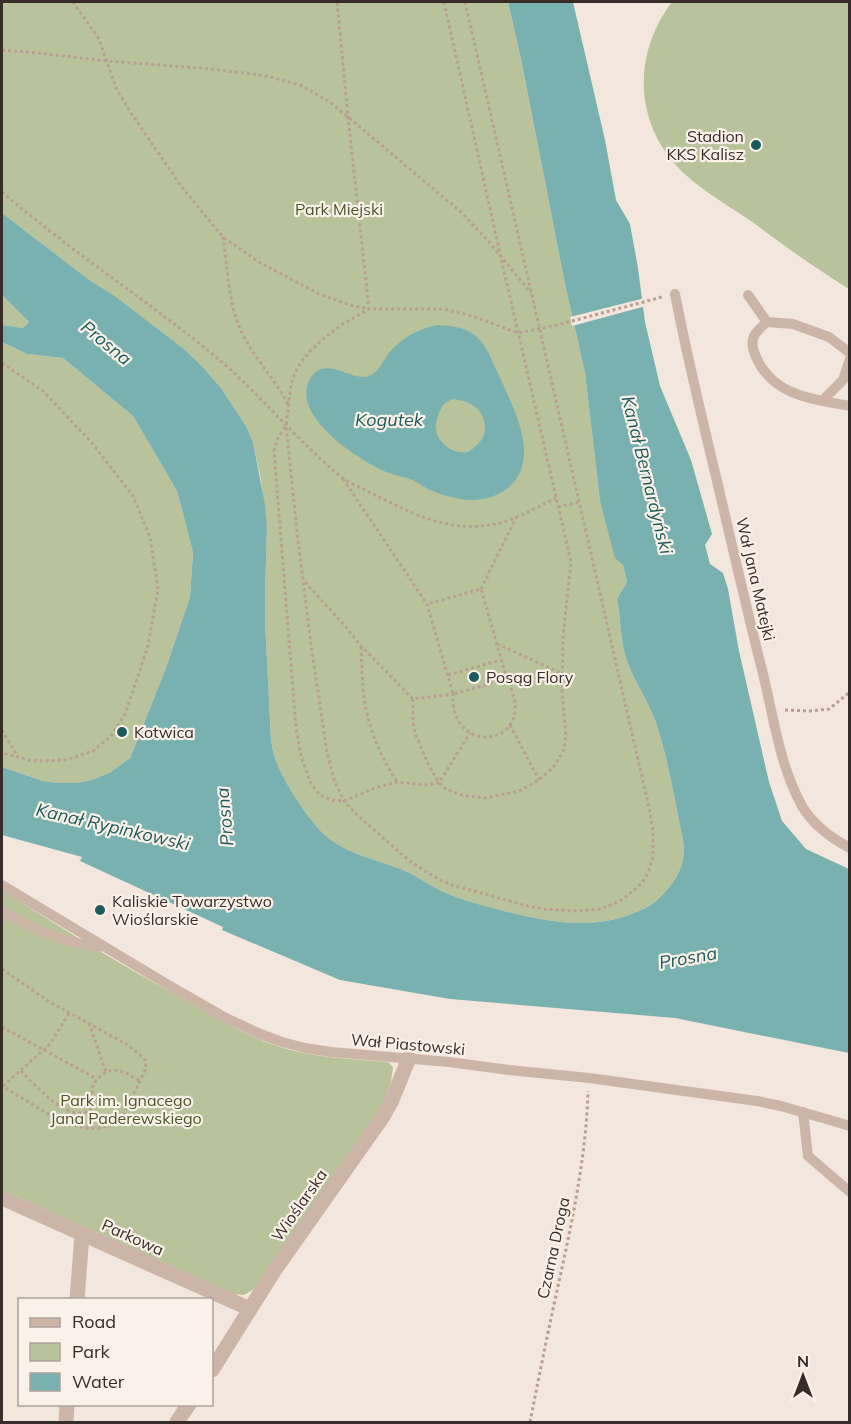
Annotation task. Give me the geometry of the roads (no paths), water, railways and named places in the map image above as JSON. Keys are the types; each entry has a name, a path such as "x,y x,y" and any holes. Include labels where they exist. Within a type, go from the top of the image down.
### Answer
{"street":[{"name":"Wioślarska","path":"213,1368 274,1271 382,1118 409,1058"},
{"name":"Parkowa","path":"2,1198 250,1310"},
{"path":"77,1298 82,1234"},
{"path":"66,1422 67,1406"},
{"path":"177,1422 188,1406"}],"lane":[{"name":"Wał Jana Matejki","path":"670,295 688,356 787,768 803,807 811,819 831,837 849,848"},
{"path":"748,295 767,322"},
{"path":"849,353 829,337 793,324 767,322 754,333 752,347 760,367 780,387 805,398 849,406"},
{"path":"822,401 843,381 849,359"},
{"name":"Wał Piastowski","path":"2,885 226,1018 282,1042 331,1052 589,1077 757,1101 849,1126"},
{"path":"2,911 59,938 80,945 105,948"},
{"path":"803,1112 808,1156 849,1192"}],"water":[{"path":"508,2 573,2 605,140 616,200 630,224 645,322 660,386 691,460 712,534 705,545 710,564 723,573 728,589 739,651 769,782 782,821 806,849 849,869 849,1053 675,1018 450,999 340,980 222,930 223,927 80,861 82,857 2,835 2,767 43,781 76,783 92,780 111,772 130,758 166,668 190,597 193,552 177,491 133,416 63,358 27,354 2,342 2,325 23,328 29,322 2,295 2,213 184,349 221,388 246,426 253,442 265,505 267,529 265,621 272,747 290,788 310,819 324,834 352,852 403,870 457,897 504,911 551,921 597,922 629,915 654,902 677,876 683,861 684,845 660,735 624,651 617,599 627,582 623,565 615,558 600,501 585,373"},
{"name":"Kogutek","path":"438,325 455,327 474,335 489,354 505,389 520,429 524,457 518,476 508,488 499,494 470,500 450,497 430,490 410,479 384,471 344,447 318,422 310,409 306,395 309,381 315,373 322,369 330,369 356,376 371,375 399,343 410,335","holes":["453,399 479,410 484,420 485,430 480,442 467,452 452,450 439,439 437,434 436,422 443,405"]}],"place":[{"name":"Stadion KKS Kalisz","path":"756,145"},
{"name":"Posąg Flory","path":"474,677"},
{"name":"Kotwica","path":"122,732"},
{"name":"Kaliskie Towarzystwo Wioślarskie","path":"100,910"}],"park label":[{"name":"Park Miejski","path":"339,209"},
{"name":"Park im. Ignacego Jana Paderewskiego","path":"126,1109"}],"water label":[{"name":"Prosna","path":"106,343"},
{"name":"Kanał Bernardyński","path":"647,475"},
{"name":"Prosna","path":"225,817"},
{"name":"Kanał Rypinkowski","path":"113,827"},
{"name":"Prosna","path":"688,958"}]}
